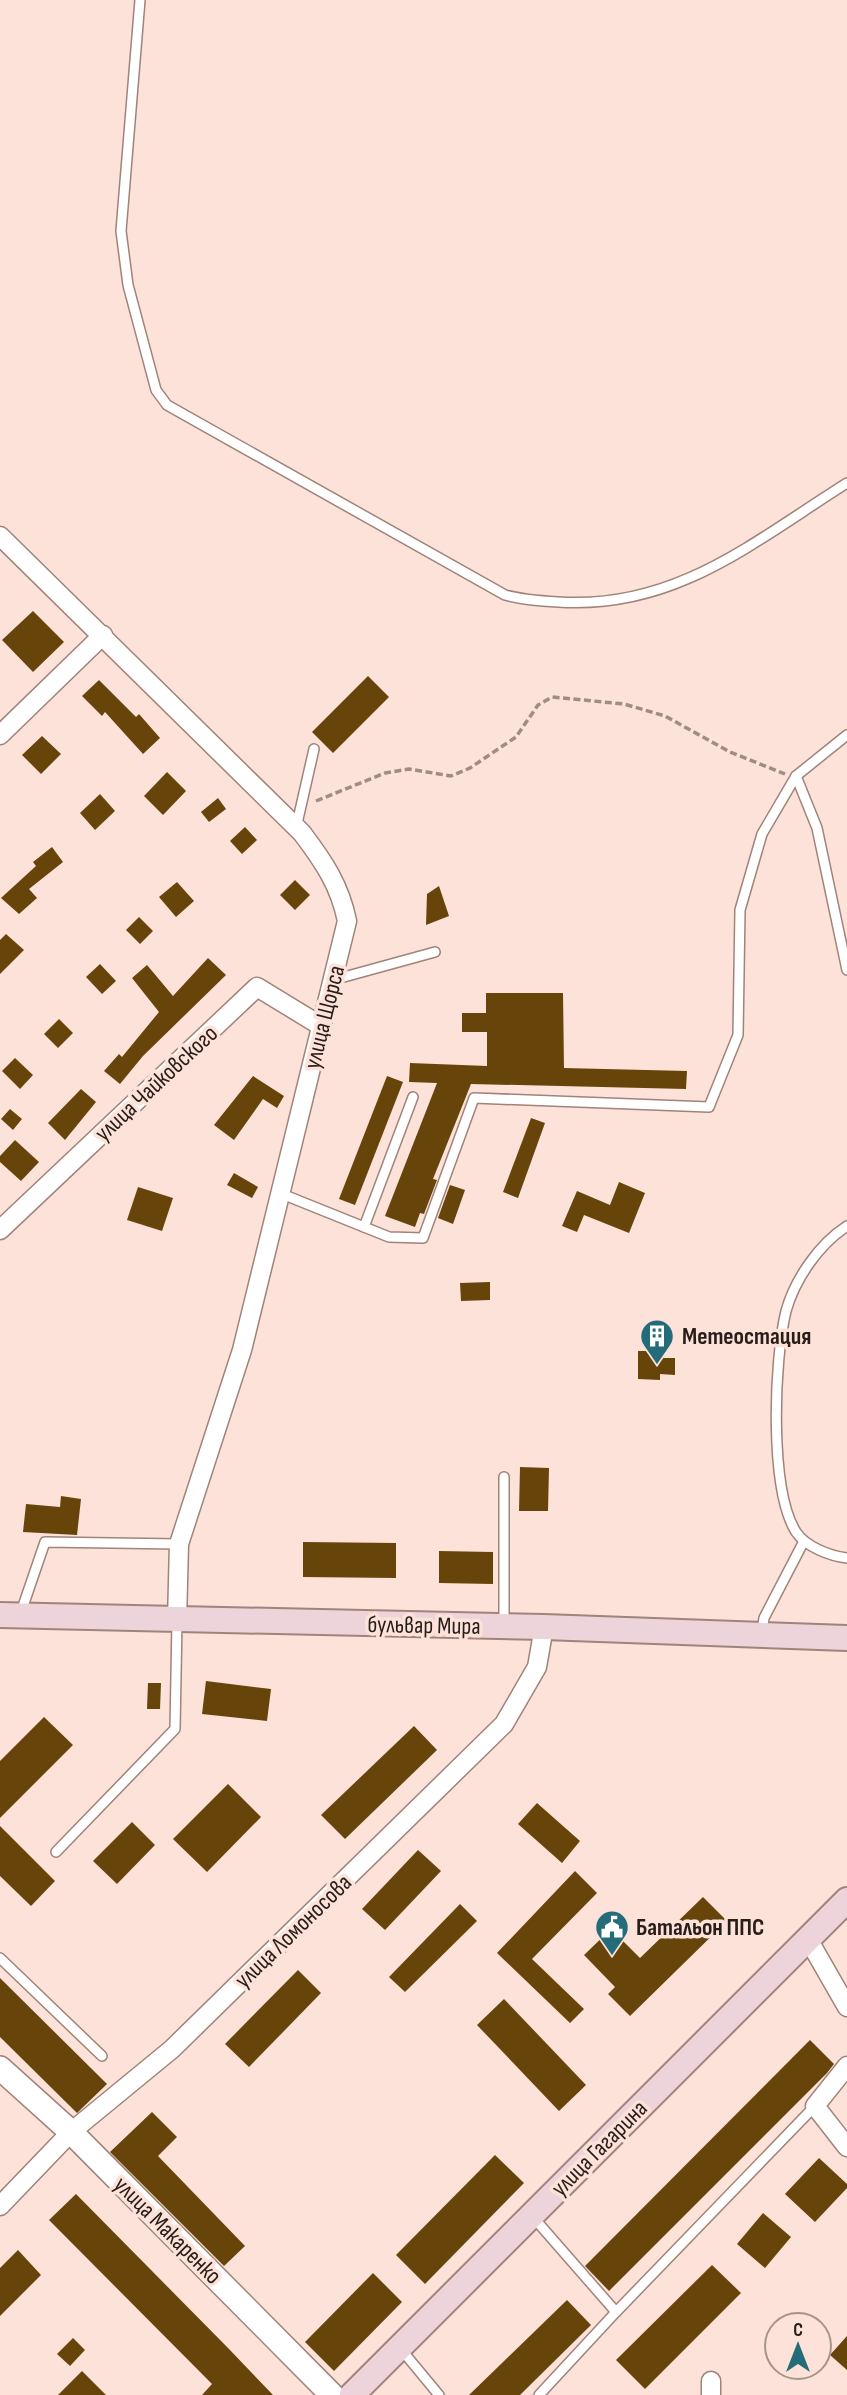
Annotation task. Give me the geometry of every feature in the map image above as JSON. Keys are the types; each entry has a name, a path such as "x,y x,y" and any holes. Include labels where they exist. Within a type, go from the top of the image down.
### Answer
{"main road":[{"name":"бульвар Мира","path":"10,1616 544,1627 847,1637"},
{"name":"улица Гагарина","path":"352,2395 847,1900"}],"street":[{"name":"улица Щорса","path":"0,536 296,828 327,866 342,896 347,921 242,1350 179,1544 177,1621"},
{"path":"0,735 103,635"},
{"name":"улица Чайковского","path":"0,1230 257,987 321,1027"},
{"name":"улица Ломоносова","path":"0,2206 71,2132 172,2049 505,1724 537,1667 544,1627"},
{"path":"808,1939 847,2007"},
{"path":"847,2066 815,2106 847,2147"},
{"name":"улица Макаренко","path":"0,2068 71,2132 332,2395"}],"lane":[{"path":"140,0 121,231 128,285 156,390 167,405 505,595 520,599 582,603 653,594 729,558 847,484"},
{"path":"282,1194 390,1237 423,1238 474,1098 709,1107 738,1035 740,910 762,834 795,777 847,735"},
{"path":"296,828 314,748"},
{"path":"795,777 817,828 847,970"},
{"path":"333,980 435,952"},
{"path":"364,1227 413,1097"},
{"path":"847,1226 833,1236 803,1273 787,1310 779,1356 778,1458 786,1509 804,1541 835,1557 847,1558"},
{"path":"504,1477 504,1626"},
{"path":"761,1634 764,1618 804,1541"},
{"path":"10,1616 45,1542 179,1544"},
{"path":"56,1852 175,1729 177,1621"},
{"path":"0,1958 102,2056"},
{"path":"539,2395 815,2106"},
{"path":"532,2215 616,2312"},
{"path":"400,2348 439,2395"}],"path":[{"path":"301,807 385,773 409,769 451,776 470,768 516,737 538,705 551,698 624,704 666,716 730,752 795,777"}],"building":[{"path":"33,611 64,642 33,672 2,640"},
{"path":"368,676 389,697 333,753 312,732"},
{"path":"99,680 136,717 139,714 160,738 143,754 105,712 102,716 82,696"},
{"path":"42,736 61,754 41,774 22,755"},
{"path":"167,772 186,791 163,815 144,796"},
{"path":"100,794 115,811 95,830 80,813"},
{"path":"218,798 226,809 209,822 201,812"},
{"path":"245,827 257,840 242,854 230,841"},
{"path":"52,847 63,862 29,889 37,898 19,914 1,898 36,866 33,862"},
{"path":"295,880 310,895 295,910 280,895"},
{"path":"177,882 194,901 176,917 159,897"},
{"path":"439,886 449,916 426,925 427,894"},
{"path":"139,917 153,931 140,944 126,930"},
{"path":"6,934 24,950 0,974 0,940"},
{"path":"208,958 226,975 143,1056 120,1084 104,1071 119,1054 122,1057 159,1012 132,978 147,965 173,996"},
{"path":"100,964 116,981 102,994 86,977"},
{"path":"486,993 563,993 564,1068 687,1071 686,1089 471,1084 433,1179 437,1180 424,1214 420,1213 415,1227 385,1216 437,1083 409,1082 410,1063 487,1066 487,1032 462,1032 462,1013 486,1013"},
{"path":"59,1019 73,1033 58,1048 44,1034"},
{"path":"15,1058 33,1075 20,1089 2,1071"},
{"path":"253,1076 284,1096 277,1108 263,1099 234,1140 214,1125"},
{"path":"387,1076 403,1082 355,1205 339,1199"},
{"path":"81,1089 96,1102 65,1140 48,1123"},
{"path":"10,1109 22,1119 13,1130 1,1119"},
{"path":"531,1118 545,1123 518,1198 503,1192"},
{"path":"15,1140 39,1162 21,1181 0,1162 0,1156"},
{"path":"234,1173 258,1187 252,1198 227,1185"},
{"path":"619,1182 645,1193 629,1233 584,1215 577,1232 562,1226 577,1191 610,1205"},
{"path":"450,1185 465,1190 453,1224 438,1218"},
{"path":"138,1187 173,1198 162,1231 127,1220"},
{"path":"490,1282 490,1300 461,1301 460,1283"},
{"name":"Метеостация","path":"638,1351 661,1351 660,1358 675,1358 675,1375 660,1374 660,1380 638,1379"},
{"path":"520,1467 549,1468 548,1511 519,1511"},
{"path":"61,1496 81,1499 77,1535 23,1532 26,1504 60,1507"},
{"path":"303,1542 396,1543 396,1578 303,1577"},
{"path":"439,1551 493,1552 493,1584 439,1583"},
{"path":"206,1681 271,1689 267,1721 202,1714"},
{"path":"148,1683 161,1683 160,1709 147,1709"},
{"path":"44,1717 73,1745 0,1818 0,1761"},
{"path":"414,1726 437,1750 345,1839 321,1815"},
{"path":"228,1784 261,1817 207,1872 173,1839"},
{"path":"537,1803 580,1841 562,1863 518,1824"},
{"path":"132,1822 155,1845 117,1884 93,1861"},
{"path":"0,1826 55,1881 31,1906 0,1876"},
{"path":"418,1850 441,1871 385,1930 362,1909"},
{"path":"575,1871 597,1893 532,1959 584,2009 570,2023 497,1953"},
{"name":"Батальон ППС","path":"703,1897 727,1921 630,2016 608,1994 615,1987 584,1955 611,1929 640,1958"},
{"path":"460,1904 477,1921 405,1992 389,1977"},
{"path":"298,1970 321,1993 249,2067 225,2044"},
{"path":"0,1978 107,2084 77,2113 0,2037"},
{"path":"504,1999 586,2085 559,2111 477,2025"},
{"path":"810,2040 834,2064 827,2073 609,2291 585,2266"},
{"path":"152,2112 177,2137 158,2156 245,2246 224,2266 110,2152"},
{"path":"495,2155 524,2183 425,2284 396,2255"},
{"path":"819,2158 847,2184 847,2188 815,2222 785,2194"},
{"path":"76,2194 273,2395 202,2395 212,2384 49,2220"},
{"path":"763,2213 791,2237 765,2268 737,2244"},
{"path":"18,2250 41,2275 0,2316 0,2268"},
{"path":"712,2265 741,2293 645,2389 616,2360"},
{"path":"373,2273 402,2302 334,2371 305,2342"},
{"path":"567,2300 591,2325 520,2395 469,2395"},
{"path":"847,2336 847,2370 833,2358 833,2352"},
{"path":"73,2338 85,2350 70,2366 57,2354"},
{"path":"82,2371 106,2395 58,2395"}],"place":[{"name":"Метеостация","path":"657,1366"},
{"name":"Батальон ППС","path":"612,1957"}]}
